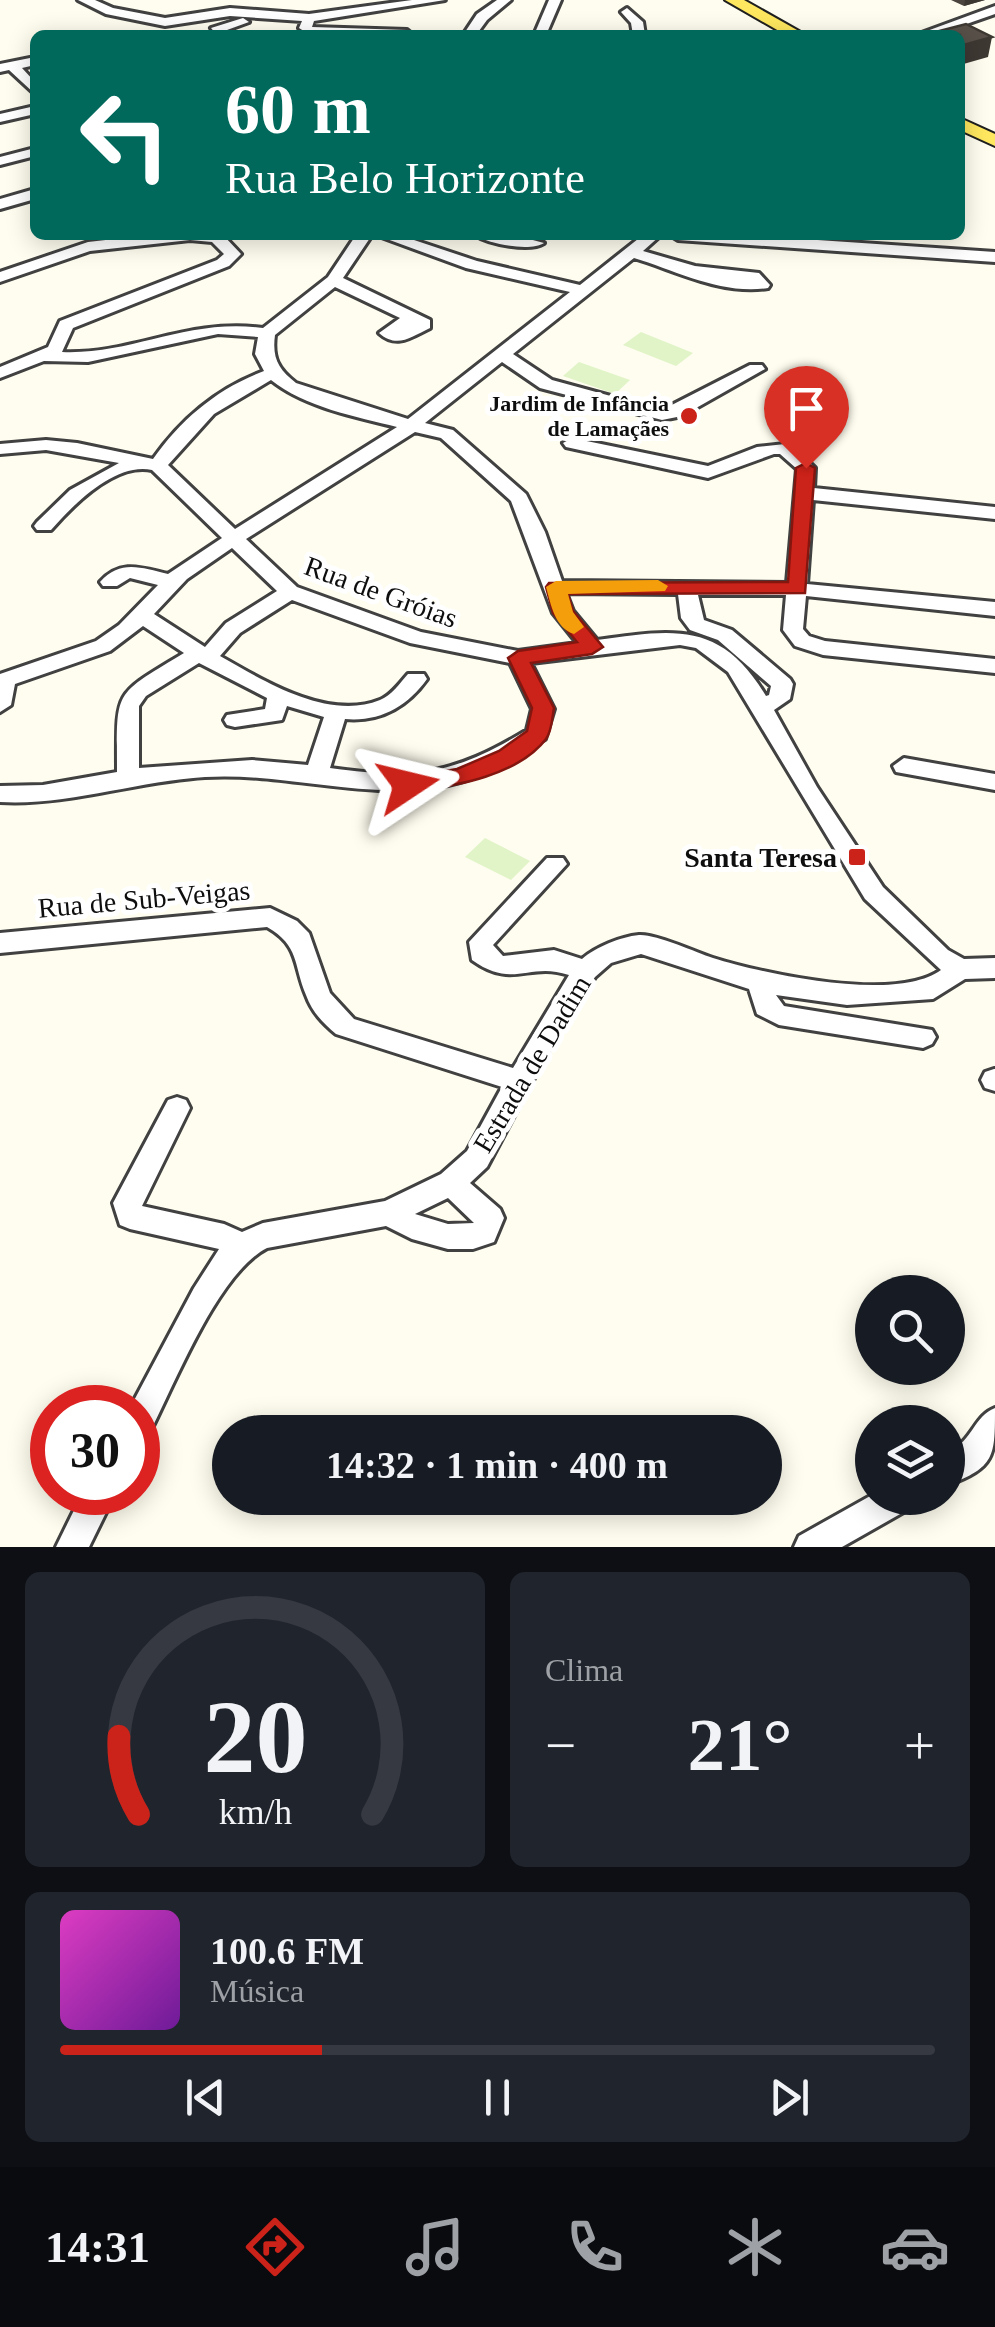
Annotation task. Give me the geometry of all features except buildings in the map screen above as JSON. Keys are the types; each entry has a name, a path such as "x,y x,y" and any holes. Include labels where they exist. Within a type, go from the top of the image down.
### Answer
{"main road":[{"path":"715,0 771,30"},
{"path":"733,0 789,30"},
{"path":"965,126 995,142"},
{"path":"965,136 995,151"}],"street":[{"path":"84,0 110,11 165,22 230,12 270,15 306,27 349,30"},
{"path":"159,30 178,0"},
{"path":"306,27 440,0"},
{"path":"473,30 482,17 505,0"},
{"path":"543,30 555,0"},
{"path":"937,30 995,10"},
{"path":"627,12 637,22 638,30"},
{"path":"219,30 217,28 270,15"},
{"path":"965,32 995,22"},
{"path":"6,67 30,86"},
{"path":"0,118 30,111"},
{"path":"0,161 30,153"},
{"path":"0,204 30,195"},
{"path":"0,276 88,247 153,240"},
{"path":"0,373 55,350 66,325 223,263 233,254 219,240"},
{"path":"46,356 84,358 214,329 267,333 334,280 361,240"},
{"path":"399,240 472,265 585,291"},
{"path":"525,240 536,244"},
{"path":"0,705 5,680 23,668 87,654 116,638 142,616 170,581 232,537 411,425 648,240"},
{"path":"750,240 995,257"},
{"path":"634,253 694,271"},
{"path":"334,280 412,318"},
{"path":"267,333 264,354 273,373 290,386 330,404 447,434 519,498 563,613 592,647"},
{"path":"503,355 546,384 662,415 676,412 756,369"},
{"path":"44,526 70,496 86,485 150,464 197,420 256,379 273,373"},
{"path":"572,443 708,472 726,469 759,450 785,449 806,468 793,630 802,641 824,648 995,666"},
{"path":"0,449 46,445 150,464"},
{"name":"Rua de Gróias","path":"150,464 290,592 417,638 518,658 650,639 680,638 704,643 734,667 762,707 808,792 874,893 949,963"},
{"path":"805,493 995,513"},
{"path":"110,582 127,571 170,581"},
{"path":"688,586 691,618 697,625 726,635 782,684 779,699 762,707"},
{"path":"556,587 798,589 995,609"},
{"path":"128,778 128,705 138,691 203,656 233,628 290,592"},
{"path":"142,616 203,656 279,694 336,713 361,715 398,704 416,680"},
{"path":"0,794 22,796 210,768 408,785 461,776 507,756 537,734 543,708 518,658"},
{"path":"234,720 274,715 279,694"},
{"path":"316,776 336,713"},
{"path":"904,766 995,782"},
{"path":"555,864 481,942 481,954 499,966 554,960 586,970"},
{"name":"Rua de Sub-Veigas","path":"0,943 270,918 292,927 304,941 314,992 327,1014 345,1027 519,1081"},
{"name":"Estrada de Dadim","path":"240,1247 262,1236 389,1213 451,1183 477,1160 549,1026 586,970 602,956 640,944 760,983 847,995 909,994 933,989 949,963"},
{"path":"949,963 995,968"},
{"path":"760,983 766,1007 780,1015 923,1037"},
{"path":"158,1385 204,1298 240,1247 224,1237 130,1216 128,1203 177,1108"},
{"path":"389,1213 402,1222 450,1236 472,1238 484,1233 490,1218 451,1183"},
{"path":"965,1461 977,1454 995,1423"},
{"path":"72,1547 88,1515"},
{"path":"810,1547 867,1515"}],"green space":[{"path":"641,332 693,353 676,366 623,345"},
{"path":"579,362 630,380 615,394 563,376"},
{"path":"485,838 530,861 511,880 465,857"}],"slow traffic":[{"path":"574,627 563,613 556,587 658,586"}],"place":[{"name":"Jardim de Infância de Lamaçães","path":"689,416"},
{"name":"Santa Teresa","path":"857,857"}],"route":[{"path":"408,785 461,776 507,756 537,734 543,708 518,658 592,647 563,613 556,587 798,589 806,468"}]}
